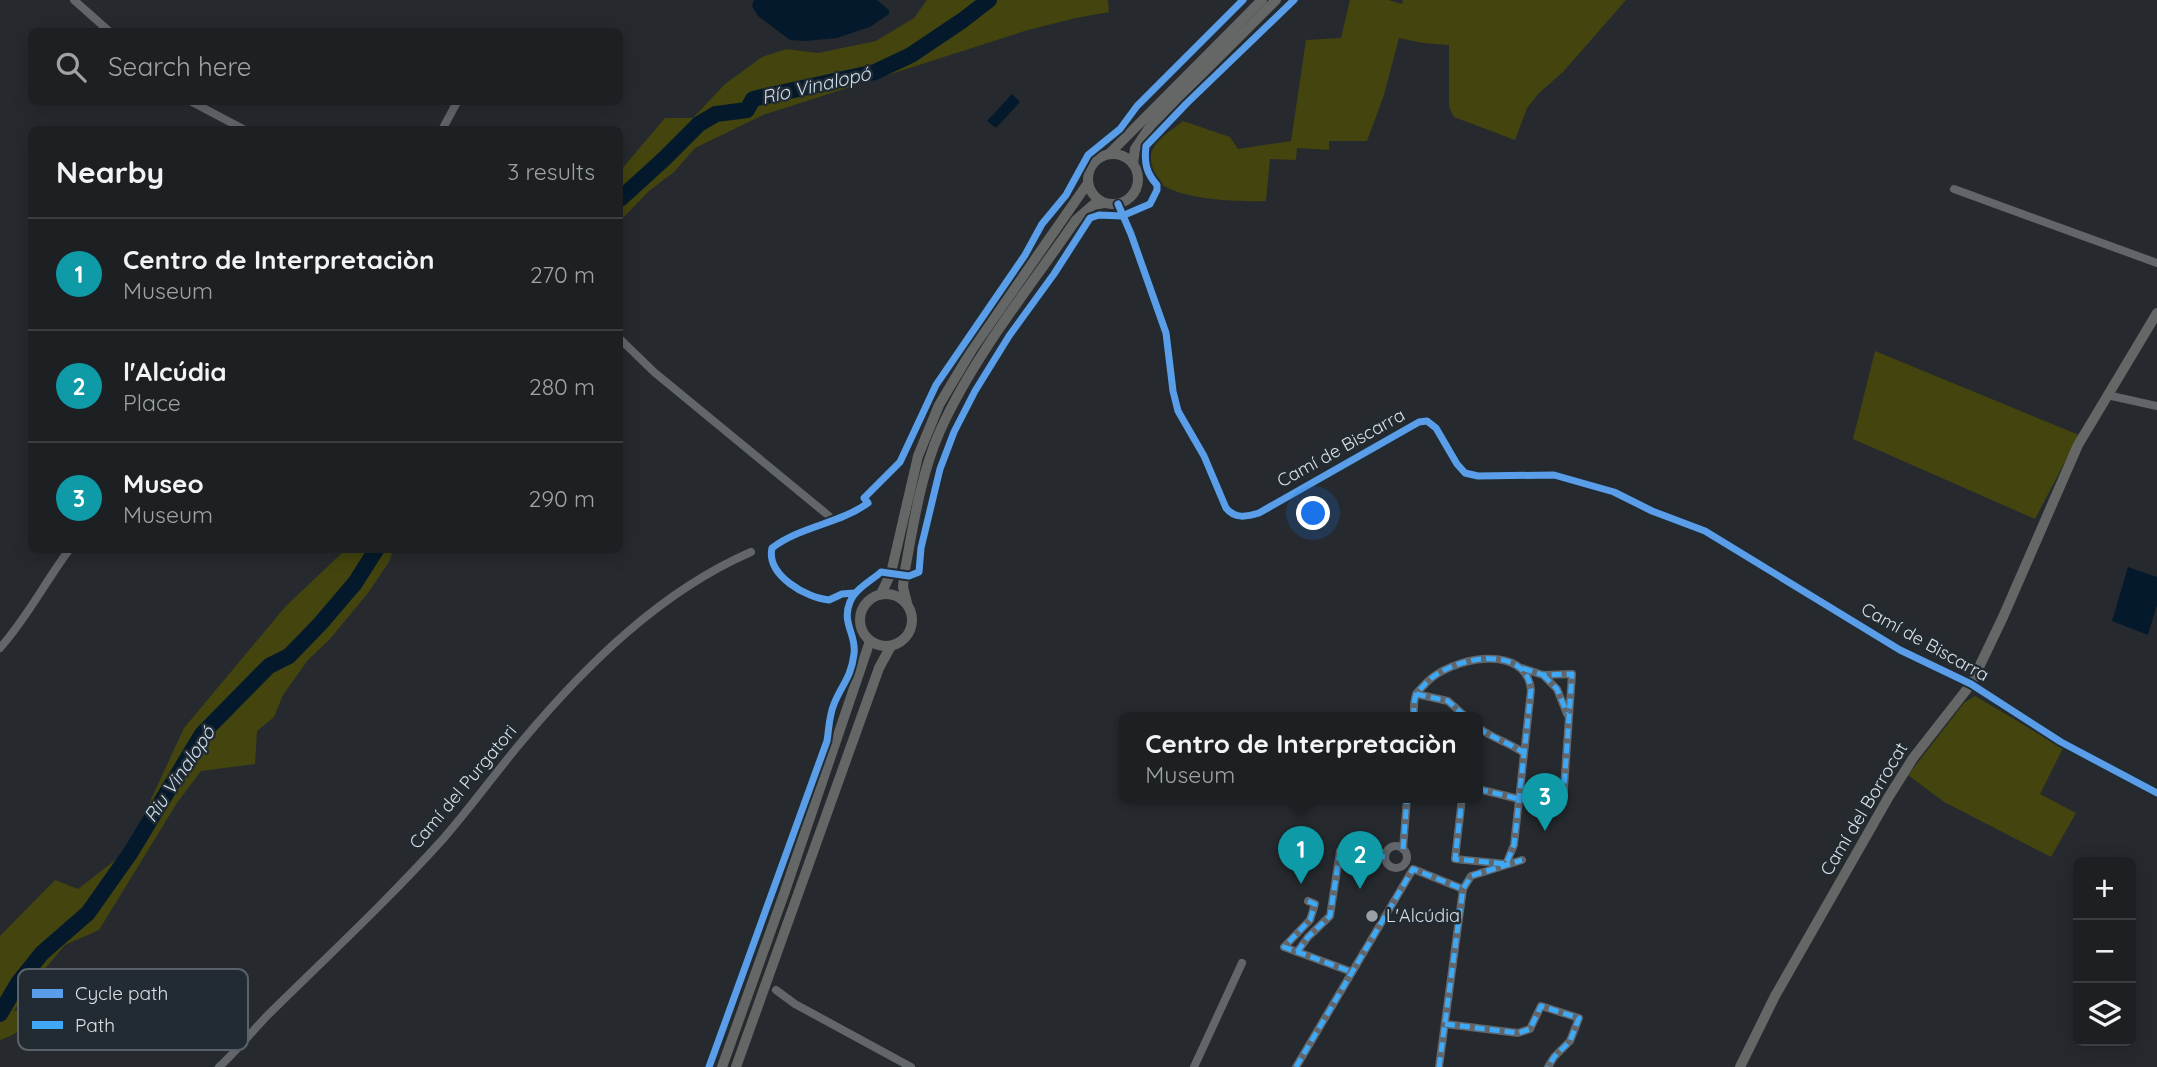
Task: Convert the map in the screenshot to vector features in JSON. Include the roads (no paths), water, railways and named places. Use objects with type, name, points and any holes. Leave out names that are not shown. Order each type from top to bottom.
[{"type":"main road","points":[[881,594],[891,573],[920,449],[939,405],[969,354],[1088,183],[1090,168],[1109,154],[1262,0]]},
{"type":"main road","points":[[1133,164],[1135,149],[1152,125],[1276,0]]},
{"type":"main road","points":[[907,603],[893,594],[881,594],[867,601],[860,614],[862,630],[870,641],[880,646],[891,646],[904,640],[912,627],[912,614],[903,587],[904,575],[928,465],[944,422],[974,368],[1076,220],[1093,205],[1118,204],[1130,198],[1138,186],[1137,172],[1133,164],[1120,155],[1109,154]]},
{"type":"main road","points":[[1088,183],[1093,195],[1104,203]]},
{"type":"main road","name":"Camí del Borrocat","points":[[1740,1067],[1775,996],[1888,798],[1913,758],[1971,684],[2078,445],[2157,313]]},
{"type":"main road","points":[[722,1067],[794,867],[870,641]]},
{"type":"main road","points":[[736,1067],[879,667],[891,646]]},
{"type":"street","points":[[74,0],[106,28]]},
{"type":"street","points":[[198,105],[237,126]]},
{"type":"street","points":[[444,126],[455,105]]},
{"type":"street","points":[[1954,189],[2157,262]]},
{"type":"street","name":"Camí de Biscarra","points":[[1118,204],[1166,333],[1178,411],[1204,456],[1226,508],[1232,514],[1244,517],[1259,513],[1419,422],[1427,421],[1436,428],[1465,473],[1478,476],[1554,475],[1614,492],[1652,511],[1705,531],[1900,650],[1971,684],[2061,742],[2157,793]]},
{"type":"street","points":[[623,342],[654,372],[830,516]]},
{"type":"street","points":[[2107,395],[2157,406]]},
{"type":"street","name":"Camí del Purgatori","points":[[248,1036],[355,932],[430,853],[523,740],[581,677],[679,591],[751,552]]},
{"type":"street","points":[[0,648],[16,631],[43,585],[67,553]]},
{"type":"street","points":[[1414,712],[1416,694],[1432,677],[1454,664],[1478,658],[1500,661],[1543,675],[1572,674],[1563,802],[1519,799],[1483,790]]},
{"type":"street","points":[[1506,864],[1514,845],[1531,690],[1530,678],[1522,668]]},
{"type":"street","points":[[1543,675],[1557,689],[1568,719]]},
{"type":"street","points":[[1416,694],[1448,701],[1460,712]]},
{"type":"street","points":[[1483,731],[1510,743],[1524,753]]},
{"type":"street","points":[[1404,865],[1407,855],[1403,849],[1407,803]]},
{"type":"street","points":[[1461,803],[1455,859],[1506,864]]},
{"type":"street","points":[[1403,849],[1393,846],[1387,850],[1387,864],[1393,868],[1404,865],[1464,889]]},
{"type":"street","points":[[1297,952],[1330,916],[1340,851],[1385,856]]},
{"type":"street","points":[[1439,1067],[1464,889],[1471,876],[1522,860]]},
{"type":"street","points":[[1296,1067],[1413,869]]},
{"type":"street","points":[[1308,901],[1315,904],[1310,920],[1284,947],[1352,972]]},
{"type":"street","points":[[1194,1067],[1242,963]]},
{"type":"street","points":[[776,990],[795,1004],[911,1067]]},
{"type":"street","points":[[1445,1024],[1518,1033],[1530,1029],[1541,1006],[1578,1018],[1570,1041],[1548,1067]]},
{"type":"street","name":"Camí del Purgatori","points":[[219,1067],[235,1050]]},
{"type":"water","points":[[754,0],[877,0],[889,10],[889,14],[870,27],[837,38],[790,40],[758,16],[752,6]]},
{"type":"water","points":[[1012,94],[1020,102],[996,128],[987,121]]},
{"type":"water","points":[[2128,567],[2157,577],[2157,605],[2148,635],[2112,621]]},
{"type":"waterway","name":"Río Vinalopó","points":[[623,196],[699,124],[716,114],[747,110],[753,99],[875,72],[911,55],[989,0]]},
{"type":"waterway","name":"Riu Vinalopó","points":[[29,969],[42,953],[88,913],[131,852],[202,734],[269,666],[289,656],[320,624],[355,583],[374,553]]},
{"type":"waterway","name":"Riu Vinalopó","points":[[0,1014],[18,983]]},
{"type":"place","name":"Museo","points":[[1545,831]]},
{"type":"place","name":"Centro de Interpretaciòn","points":[[1301,884]]},
{"type":"place","name":"l'Alcúdia","points":[[1360,889]]},
{"type":"place","name":"L'Alcúdia","points":[[1372,916]]}]
